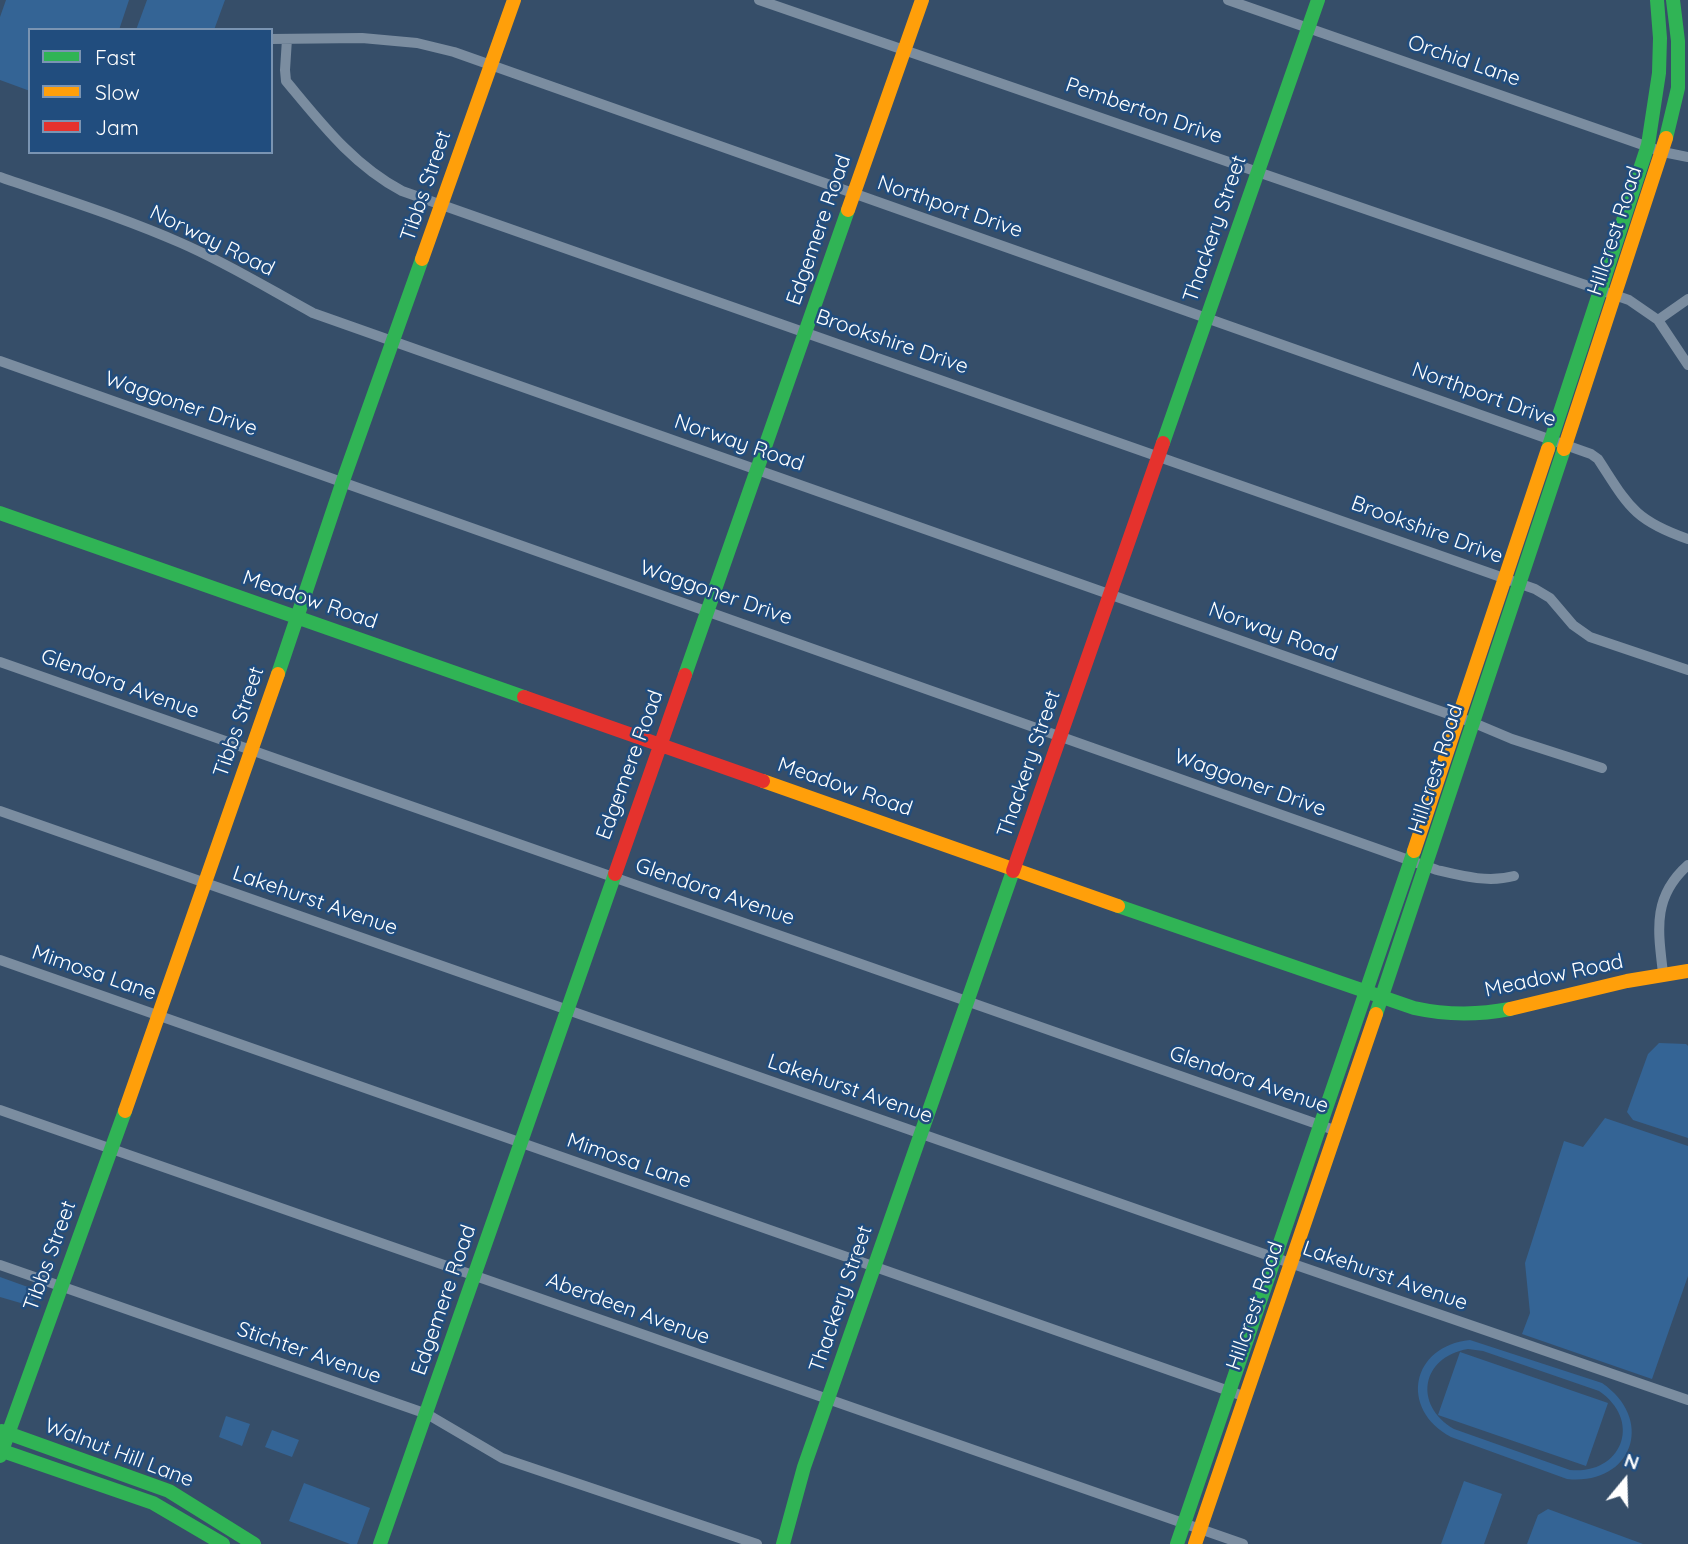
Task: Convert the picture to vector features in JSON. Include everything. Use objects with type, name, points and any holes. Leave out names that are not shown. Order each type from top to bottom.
[{"type":"street","name":"Tibbs Street","points":[[1,1452],[5,1432],[112,1149],[514,0]]},
{"type":"street","name":"Pemberton Drive","points":[[760,0],[1616,295],[1641,307],[1658,320],[1688,365]]},
{"type":"street","name":"Edgemere Road","points":[[380,1544],[922,0]]},
{"type":"street","name":"Orchid Lane","points":[[1228,0],[1663,152],[1688,157]]},
{"type":"street","name":"Thackery Street","points":[[783,1544],[797,1490],[874,1267],[1318,0]]},
{"type":"street","name":"Hillcrest Road","points":[[1195,1544],[1382,998],[1458,718],[1647,145],[1660,86],[1661,43],[1657,0]]},
{"type":"street","name":"Hillcrest Road","points":[[1177,1544],[1366,993],[1474,723],[1663,152],[1678,88],[1678,41],[1673,0]]},
{"type":"street","name":"Northport Drive","points":[[273,39],[362,38],[417,43],[454,52],[1566,445]]},
{"type":"street","name":"Brookshire Drive","points":[[287,39],[286,81],[338,143],[381,180],[418,198],[1521,584],[1550,598],[1573,625],[1590,637],[1688,670]]},
{"type":"street","name":"Norway Road","points":[[0,177],[180,243],[313,313],[1474,723],[1512,739],[1602,768]]},
{"type":"street","points":[[1658,320],[1688,299]]},
{"type":"street","name":"Waggoner Drive","points":[[0,361],[1418,863],[1468,878],[1514,876]]},
{"type":"street","points":[[1566,445],[1598,459],[1636,513],[1653,526],[1688,539]]},
{"type":"street","name":"Meadow Road","points":[[0,513],[1366,993],[1431,1012],[1499,1012],[1663,973],[1688,971]]},
{"type":"street","name":"Glendora Avenue","points":[[0,662],[1337,1131]]},
{"type":"street","name":"Lakehurst Avenue","points":[[0,811],[1291,1264],[1688,1400]]},
{"type":"street","points":[[1663,973],[1658,925],[1660,913],[1669,888],[1676,876],[1688,865]]},
{"type":"street","name":"Mimosa Lane","points":[[0,960],[1246,1397]]},
{"type":"street","name":"Aberdeen Avenue","points":[[0,1110],[1243,1544]]},
{"type":"street","name":"Stichter Avenue","points":[[0,1265],[427,1414],[502,1458],[757,1544]]},
{"type":"street","name":"Walnut Hill Lane","points":[[5,1432],[169,1491],[254,1544]]},
{"type":"street","name":"Walnut Hill Lane","points":[[1,1452],[153,1503],[222,1544]]},
{"type":"shaded area","points":[[6,0],[129,0],[120,28],[28,28],[28,90],[0,80],[0,17]]},
{"type":"shaded area","points":[[147,0],[225,0],[215,28],[137,28]]},
{"type":"shaded area","points":[[1659,1043],[1688,1046],[1688,1138],[1633,1120],[1627,1112],[1648,1054]]},
{"type":"shaded area","points":[[1605,1118],[1688,1146],[1688,1276],[1652,1379],[1522,1334],[1530,1313],[1525,1263],[1564,1141],[1583,1147]]},
{"type":"shaded area","points":[[0,1277],[39,1291],[36,1299],[24,1304],[0,1297]]},
{"type":"shaded area","points":[[1470,1340],[1602,1383],[1619,1398],[1628,1415],[1632,1431],[1629,1448],[1621,1461],[1607,1472],[1589,1478],[1567,1479],[1451,1437],[1434,1425],[1424,1411],[1419,1396],[1419,1380],[1424,1366],[1435,1354],[1450,1345]],"holes":[[[1468,1349],[1483,1351],[1599,1391],[1613,1403],[1620,1417],[1623,1430],[1614,1455],[1603,1464],[1588,1469],[1570,1470],[1454,1429],[1441,1419],[1432,1408],[1428,1395],[1432,1372],[1452,1354]]]},
{"type":"shaded area","points":[[1460,1352],[1608,1403],[1586,1466],[1438,1415]]},
{"type":"shaded area","points":[[226,1416],[250,1424],[242,1446],[219,1437]]},
{"type":"shaded area","points":[[272,1430],[299,1440],[292,1457],[265,1447]]},
{"type":"shaded area","points":[[1464,1481],[1502,1494],[1484,1544],[1441,1544]]},
{"type":"shaded area","points":[[304,1483],[370,1508],[357,1544],[350,1544],[289,1521]]},
{"type":"shaded area","points":[[1548,1509],[1643,1544],[1527,1544],[1538,1515]]},
{"type":"traffic: fast","points":[[1163,443],[1318,0]]},
{"type":"traffic: fast","points":[[1548,449],[1648,145],[1659,73],[1657,0]]},
{"type":"traffic: fast","points":[[1666,138],[1678,88],[1678,41],[1673,0]]},
{"type":"traffic: fast","points":[[685,675],[848,210]]},
{"type":"traffic: fast","points":[[278,674],[422,259]]},
{"type":"traffic: fast","points":[[1376,1014],[1564,449]]},
{"type":"traffic: fast","points":[[0,513],[524,697]]},
{"type":"traffic: fast","points":[[1177,1544],[1414,851]]},
{"type":"traffic: fast","points":[[783,1544],[804,1467],[1013,871]]},
{"type":"traffic: fast","points":[[380,1544],[615,874]]},
{"type":"traffic: fast","points":[[1118,906],[1414,1008],[1462,1013],[1510,1009]]},
{"type":"traffic: fast","points":[[0,1456],[125,1111]]},
{"type":"traffic: fast","points":[[2,1431],[169,1491],[254,1544]]},
{"type":"traffic: fast","points":[[0,1450],[153,1503],[223,1544]]},
{"type":"traffic: slow","points":[[422,259],[514,0]]},
{"type":"traffic: slow","points":[[848,210],[922,0]]},
{"type":"traffic: slow","points":[[1564,449],[1666,138]]},
{"type":"traffic: slow","points":[[1414,851],[1548,449]]},
{"type":"traffic: slow","points":[[125,1111],[278,674]]},
{"type":"traffic: slow","points":[[763,781],[1118,906]]},
{"type":"traffic: slow","points":[[1510,1009],[1627,981],[1688,971]]},
{"type":"traffic: slow","points":[[1195,1544],[1376,1014]]},
{"type":"traffic: jam","points":[[1013,871],[1163,443]]},
{"type":"traffic: jam","points":[[615,874],[685,675]]},
{"type":"traffic: jam","points":[[524,697],[763,781]]}]
